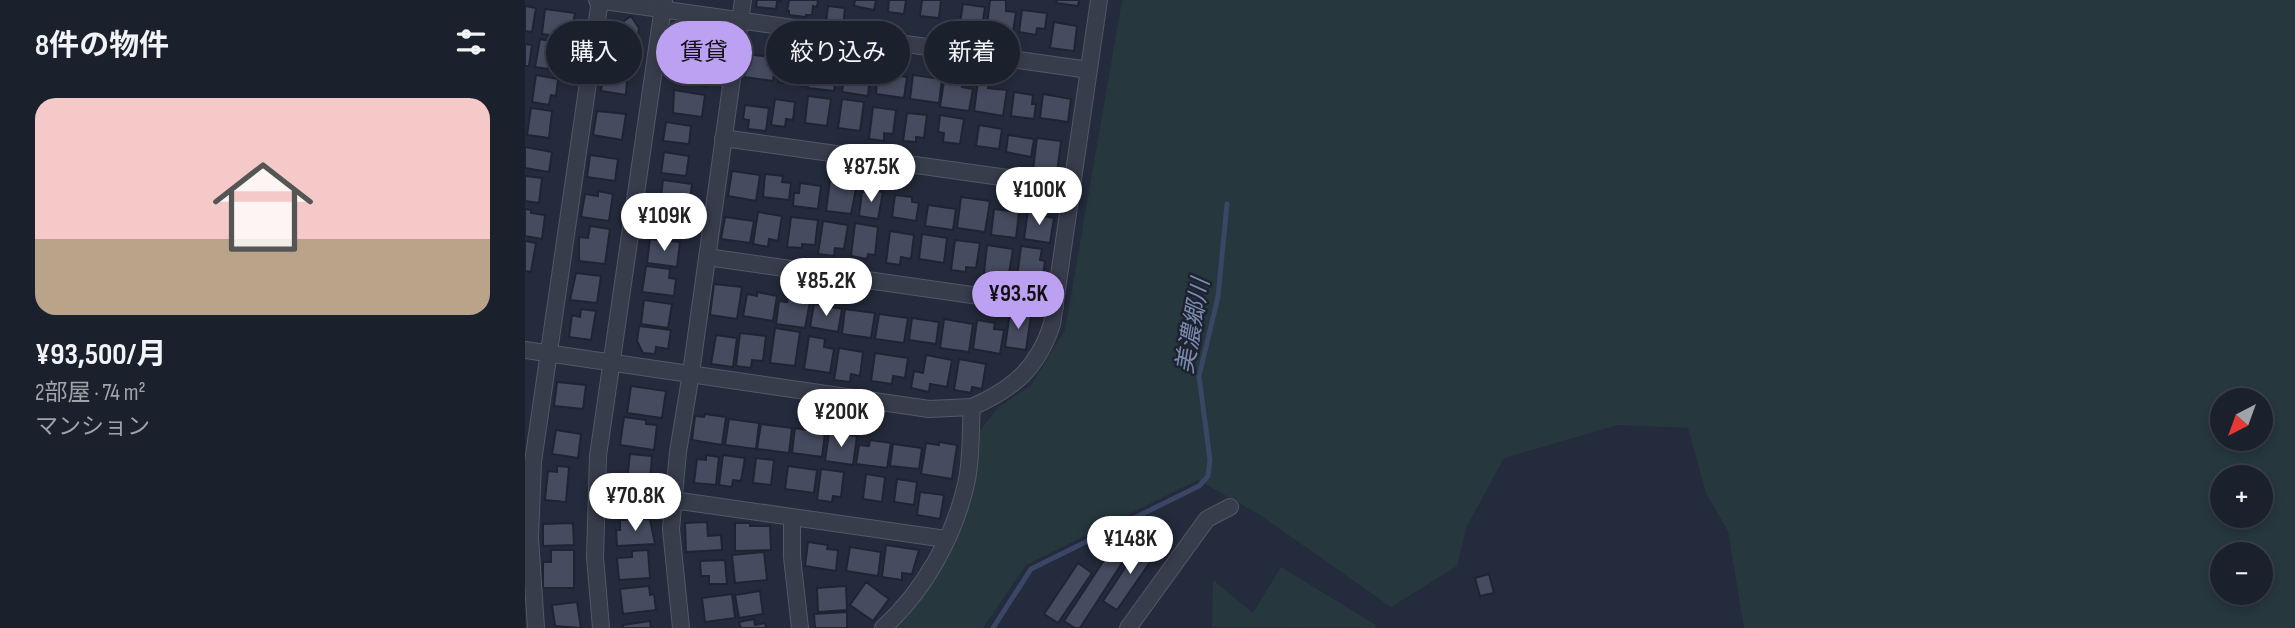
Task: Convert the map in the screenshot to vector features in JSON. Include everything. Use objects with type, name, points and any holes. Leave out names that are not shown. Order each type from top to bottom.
[{"type":"street","points":[[532,618],[529,462],[548,353],[599,0],[663,5],[740,20],[1089,69]]},
{"type":"street","points":[[681,628],[671,529],[673,500],[743,0]]},
{"type":"street","points":[[525,350],[929,409],[972,407],[995,397],[1019,380],[1045,347],[1052,324],[1099,0]]},
{"type":"street","points":[[601,628],[595,558],[598,456],[663,5]]},
{"type":"street","points":[[723,138],[1072,187]]},
{"type":"street","points":[[707,257],[1055,307]]},
{"type":"street","points":[[883,628],[919,587],[955,521],[967,481],[972,407]]},
{"type":"street","points":[[673,500],[946,539]]},
{"type":"street","points":[[1128,628],[1207,519],[1230,507]]},
{"type":"street","points":[[792,518],[792,557],[800,628]]},
{"type":"shaded area","points":[[1122,0],[2295,0],[2295,628],[1744,628],[1728,531],[1706,493],[1688,428],[1618,425],[1504,458],[1467,526],[1457,566],[1391,607],[1260,515],[1198,480],[1026,565],[983,628],[895,628],[917,603],[945,562],[959,530],[978,433],[998,408],[1031,385],[1065,330]]},
{"type":"shaded area","points":[[1281,567],[1376,625],[1375,628],[1212,627],[1213,580],[1253,613]]},
{"type":"building","points":[[757,0],[781,2],[777,2],[776,9],[756,7]]},
{"type":"building","points":[[789,0],[818,0],[817,7],[813,6],[812,15],[806,17],[789,15]]},
{"type":"building","points":[[855,0],[876,0],[874,10],[854,6]]},
{"type":"building","points":[[889,0],[906,0],[904,14],[888,12]]},
{"type":"building","points":[[922,0],[941,0],[939,18],[920,16]]},
{"type":"building","points":[[990,0],[1006,0],[1006,11],[1016,12],[1015,21],[987,21]]},
{"type":"building","points":[[1057,0],[1079,0],[1078,6],[1056,3]]},
{"type":"building","points":[[963,4],[985,7],[983,21],[960,21]]},
{"type":"building","points":[[525,6],[536,8],[532,32],[525,31]]},
{"type":"building","points":[[828,6],[845,8],[843,21],[826,21]]},
{"type":"building","points":[[545,9],[575,13],[574,21],[546,21],[546,35],[542,34]]},
{"type":"building","points":[[1022,10],[1047,13],[1045,29],[1037,28],[1036,35],[1020,32]]},
{"type":"building","points":[[1054,22],[1077,26],[1074,51],[1050,48]]},
{"type":"building","points":[[540,39],[546,40],[546,69],[535,67]]},
{"type":"building","points":[[525,44],[532,45],[529,66],[525,66]]},
{"type":"building","points":[[752,55],[766,57],[766,80],[752,78]]},
{"type":"building","points":[[536,75],[546,77],[546,84],[557,84],[556,96],[551,95],[549,105],[532,102]]},
{"type":"building","points":[[913,75],[924,77],[924,84],[941,84],[939,103],[910,99]]},
{"type":"building","points":[[602,84],[627,84],[626,95],[601,91]]},
{"type":"building","points":[[687,84],[707,84],[707,87]]},
{"type":"building","points":[[808,84],[835,84],[834,91],[808,88]]},
{"type":"building","points":[[843,84],[869,84],[868,96],[842,92]]},
{"type":"building","points":[[877,84],[906,84],[904,98],[876,94]]},
{"type":"building","points":[[944,84],[963,84],[962,87],[973,89],[969,111],[940,107]]},
{"type":"building","points":[[978,84],[989,84],[988,88],[1007,90],[1003,116],[974,111]]},
{"type":"building","points":[[674,90],[705,95],[702,117],[673,113]]},
{"type":"building","points":[[1014,92],[1033,95],[1032,104],[1036,104],[1034,119],[1011,116]]},
{"type":"building","points":[[1043,94],[1071,99],[1068,122],[1040,118]]},
{"type":"building","points":[[808,96],[831,99],[827,126],[805,123]]},
{"type":"building","points":[[775,99],[795,102],[793,120],[786,119],[785,127],[771,125]]},
{"type":"building","points":[[842,99],[864,102],[860,131],[838,128]]},
{"type":"building","points":[[745,105],[769,108],[766,131],[748,129],[749,120],[743,119]]},
{"type":"building","points":[[873,107],[896,110],[893,134],[884,133],[884,141],[869,139]]},
{"type":"building","points":[[531,108],[552,111],[549,138],[527,135]]},
{"type":"building","points":[[597,111],[626,114],[622,140],[593,135]]},
{"type":"building","points":[[907,113],[927,115],[924,138],[916,137],[916,142],[903,141]]},
{"type":"building","points":[[940,115],[964,119],[960,144],[943,142],[944,133],[938,132]]},
{"type":"building","points":[[666,122],[691,126],[689,144],[663,141]]},
{"type":"building","points":[[979,125],[1002,129],[999,149],[976,146]]},
{"type":"building","points":[[1008,135],[1034,139],[1031,157],[1006,152]]},
{"type":"building","points":[[1037,138],[1061,141],[1057,173],[1033,170]]},
{"type":"building","points":[[525,147],[552,152],[549,172],[525,168]]},
{"type":"building","points":[[664,152],[689,156],[686,176],[661,173]]},
{"type":"building","points":[[590,155],[618,159],[615,181],[587,177]]},
{"type":"building","points":[[732,171],[760,175],[756,201],[728,196]]},
{"type":"building","points":[[765,174],[783,176],[782,182],[791,183],[789,200],[763,197]]},
{"type":"building","points":[[525,176],[542,178],[539,203],[525,201]]},
{"type":"building","points":[[663,180],[692,184],[689,208],[660,204]]},
{"type":"building","points":[[830,180],[857,184],[851,214],[826,211]]},
{"type":"building","points":[[800,183],[821,186],[818,209],[793,206],[794,193],[799,193]]},
{"type":"building","points":[[867,189],[883,192],[878,219],[859,216],[862,192]]},
{"type":"building","points":[[598,191],[613,194],[609,221],[581,217],[585,194],[598,196]]},
{"type":"building","points":[[895,195],[912,197],[912,202],[919,203],[916,221],[892,217]]},
{"type":"building","points":[[961,197],[990,201],[985,232],[957,228]]},
{"type":"building","points":[[928,205],[956,209],[953,230],[925,226]]},
{"type":"building","points":[[525,209],[531,210],[531,213],[545,215],[542,239],[525,236]]},
{"type":"building","points":[[994,209],[1019,212],[1016,238],[991,235]]},
{"type":"building","points":[[1028,210],[1043,212],[1042,216],[1054,218],[1050,243],[1024,239]]},
{"type":"building","points":[[758,212],[782,216],[778,241],[769,239],[768,247],[753,244]]},
{"type":"building","points":[[655,213],[678,217],[674,238],[652,235]]},
{"type":"building","points":[[725,217],[754,221],[750,243],[721,239]]},
{"type":"building","points":[[791,217],[818,220],[815,245],[787,247]]},
{"type":"building","points":[[823,221],[848,225],[844,249],[835,248],[834,256],[818,254]]},
{"type":"building","points":[[855,223],[878,227],[875,255],[868,254],[867,259],[851,256]]},
{"type":"building","points":[[590,226],[610,229],[605,264],[579,261],[579,237],[588,238]]},
{"type":"building","points":[[890,231],[914,235],[911,259],[901,257],[900,265],[886,263]]},
{"type":"building","points":[[922,234],[947,238],[944,263],[919,259]]},
{"type":"building","points":[[650,239],[680,242],[677,267],[647,263]]},
{"type":"building","points":[[955,240],[980,243],[976,268],[966,267],[966,272],[951,270]]},
{"type":"building","points":[[525,241],[536,243],[531,272],[525,271]]},
{"type":"building","points":[[987,245],[1013,249],[1009,274],[984,273]]},
{"type":"building","points":[[1021,246],[1042,249],[1040,260],[1045,261],[1041,289],[1016,286]]},
{"type":"building","points":[[646,266],[670,269],[669,278],[676,279],[674,296],[642,292]]},
{"type":"building","points":[[576,273],[601,276],[597,303],[570,300]]},
{"type":"building","points":[[714,284],[742,287],[737,319],[710,315]]},
{"type":"building","points":[[757,292],[777,296],[773,321],[743,316],[747,294],[757,296]]},
{"type":"building","points":[[787,299],[810,302],[805,328],[776,324],[779,301],[787,302]]},
{"type":"building","points":[[644,300],[672,304],[668,328],[641,324]]},
{"type":"building","points":[[814,304],[842,309],[838,332],[810,327]]},
{"type":"building","points":[[581,309],[596,311],[591,340],[569,337],[572,315],[580,317]]},
{"type":"building","points":[[845,309],[875,313],[871,338],[842,334]]},
{"type":"building","points":[[1010,312],[1031,316],[1026,350],[1005,347]]},
{"type":"building","points":[[879,314],[908,318],[904,343],[875,339]]},
{"type":"building","points":[[912,318],[939,322],[936,344],[909,340]]},
{"type":"building","points":[[944,319],[973,324],[969,352],[940,348]]},
{"type":"building","points":[[977,320],[995,323],[994,329],[1004,330],[1000,354],[973,349]]},
{"type":"building","points":[[639,326],[671,330],[668,349],[656,347],[655,354],[643,353],[637,341]]},
{"type":"building","points":[[775,328],[800,332],[795,366],[770,363]]},
{"type":"building","points":[[740,333],[766,336],[763,361],[752,360],[751,368],[736,366]]},
{"type":"building","points":[[716,335],[737,338],[733,367],[711,364]]},
{"type":"building","points":[[809,336],[825,339],[824,347],[834,349],[830,373],[804,369]]},
{"type":"building","points":[[839,348],[863,352],[860,376],[851,374],[850,382],[834,380]]},
{"type":"building","points":[[875,353],[908,358],[905,378],[893,376],[892,384],[871,381]]},
{"type":"building","points":[[926,355],[952,360],[947,387],[930,384],[929,392],[911,388],[914,371],[923,373]]},
{"type":"building","points":[[959,359],[986,364],[982,389],[972,387],[971,393],[954,390]]},
{"type":"building","points":[[557,382],[586,385],[583,409],[554,406]]},
{"type":"building","points":[[631,386],[666,391],[662,418],[627,413]]},
{"type":"building","points":[[705,414],[726,417],[722,445],[692,440],[695,416],[704,417]]},
{"type":"building","points":[[624,417],[646,420],[646,424],[657,425],[654,450],[620,445]]},
{"type":"building","points":[[729,419],[759,423],[756,449],[725,445]]},
{"type":"building","points":[[761,424],[792,428],[789,453],[757,449]]},
{"type":"building","points":[[795,428],[825,433],[822,457],[792,453]]},
{"type":"building","points":[[556,430],[581,434],[578,458],[552,454]]},
{"type":"building","points":[[829,432],[857,436],[853,465],[825,461]]},
{"type":"building","points":[[870,440],[891,443],[887,468],[856,464],[859,445],[869,446]]},
{"type":"building","points":[[939,442],[957,445],[952,479],[921,474],[926,443],[939,445]]},
{"type":"building","points":[[893,444],[922,448],[919,469],[890,466]]},
{"type":"building","points":[[630,454],[652,456],[650,482],[627,480]]},
{"type":"building","points":[[706,455],[719,457],[716,485],[694,483],[697,459],[706,460]]},
{"type":"building","points":[[723,455],[745,458],[741,481],[733,480],[732,487],[719,485]]},
{"type":"building","points":[[756,458],[774,460],[771,485],[753,483]]},
{"type":"building","points":[[557,466],[569,467],[566,502],[545,500],[548,471],[557,472]]},
{"type":"building","points":[[788,466],[817,470],[814,493],[785,489]]},
{"type":"building","points":[[821,469],[844,472],[841,497],[833,496],[832,502],[817,500]]},
{"type":"building","points":[[866,474],[885,477],[882,502],[863,499]]},
{"type":"building","points":[[897,479],[917,482],[914,505],[894,502]]},
{"type":"building","points":[[622,487],[648,489],[647,514],[616,512],[617,497],[622,498]]},
{"type":"building","points":[[920,492],[944,495],[940,519],[917,515]]},
{"type":"building","points":[[650,519],[655,544],[617,546],[616,530],[620,530],[620,520]]},
{"type":"building","points":[[707,522],[708,536],[721,535],[722,550],[686,552],[685,523]]},
{"type":"building","points":[[573,523],[574,545],[543,546],[543,524]]},
{"type":"building","points":[[735,523],[770,526],[771,550],[735,551]]},
{"type":"building","points":[[808,542],[828,545],[827,549],[838,550],[836,571],[805,566]]},
{"type":"building","points":[[1142,542],[1157,552],[1117,610],[1103,601]]},
{"type":"building","points":[[886,545],[919,550],[912,574],[902,573],[902,580],[882,577]]},
{"type":"building","points":[[850,547],[881,552],[878,576],[846,571]]},
{"type":"building","points":[[551,550],[574,550],[574,588],[543,588],[543,562],[551,562]]},
{"type":"building","points":[[648,550],[650,578],[619,580],[617,558],[632,557],[632,551]]},
{"type":"building","points":[[1110,551],[1124,560],[1080,628],[1075,628],[1064,621]]},
{"type":"building","points":[[764,552],[767,580],[735,583],[732,555]]},
{"type":"building","points":[[725,560],[727,584],[709,584],[709,576],[701,576],[700,561]]},
{"type":"building","points":[[1078,563],[1092,573],[1058,623],[1044,614]]},
{"type":"building","points":[[1489,574],[1494,593],[1480,596],[1475,578]]},
{"type":"building","points":[[866,582],[889,599],[873,621],[850,605]]},
{"type":"building","points":[[649,586],[650,595],[654,594],[656,610],[623,614],[620,589]]},
{"type":"building","points":[[846,586],[847,610],[818,612],[817,588]]},
{"type":"building","points":[[760,591],[763,614],[739,618],[735,595]]},
{"type":"building","points":[[732,594],[735,618],[705,622],[702,598]]},
{"type":"building","points":[[577,602],[581,628],[555,626],[552,605]]},
{"type":"building","points":[[847,612],[847,628],[815,628],[814,614]]},
{"type":"building","points":[[754,619],[755,625],[765,623],[766,628],[741,628],[739,622]]},
{"type":"building","points":[[650,621],[651,628],[623,628],[623,625]]},
{"type":"waterway","name":"美濃郷川","points":[[993,628],[1031,569],[1199,486],[1208,476],[1210,460],[1199,376],[1218,297],[1227,204]]}]
